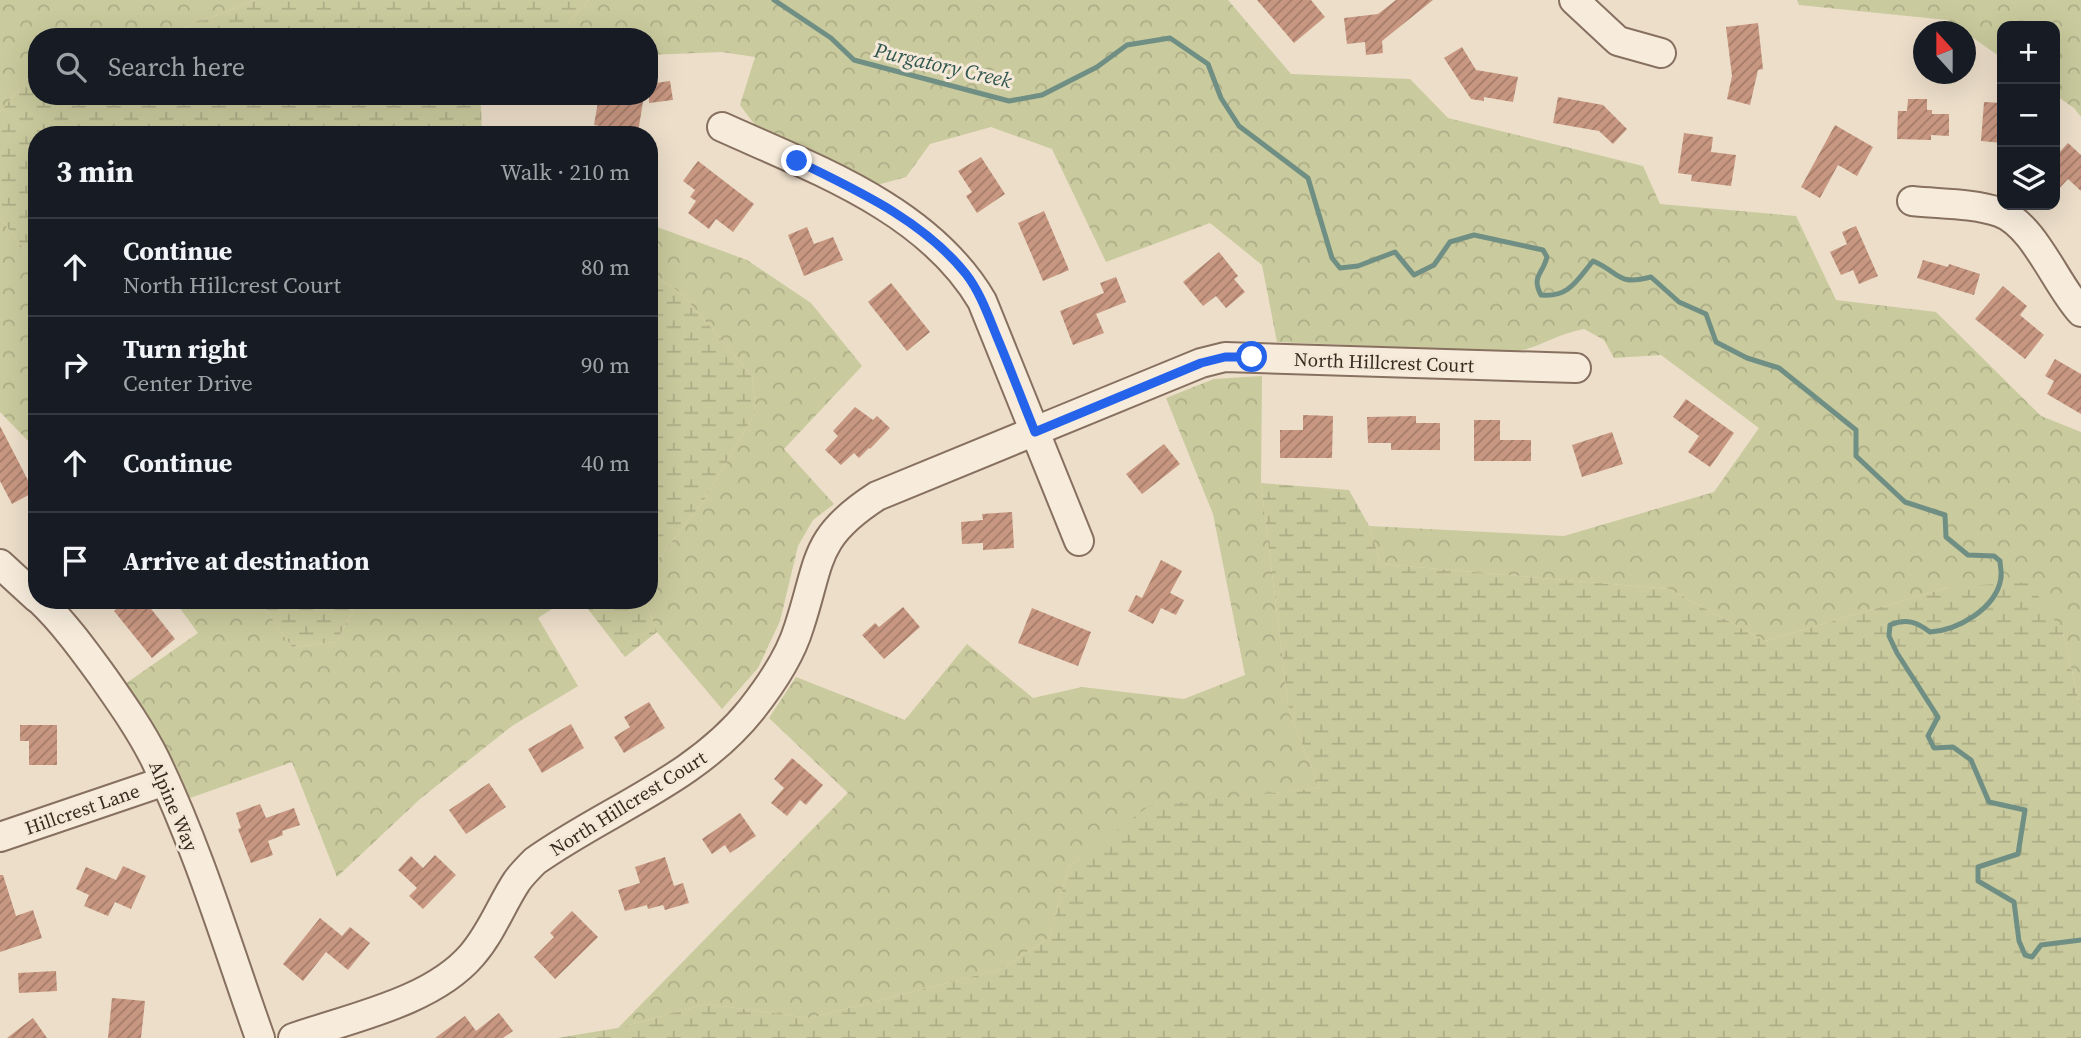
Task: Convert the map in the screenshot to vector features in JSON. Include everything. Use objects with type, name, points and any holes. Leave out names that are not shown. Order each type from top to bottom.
[{"type":"street","points":[[1574,0],[1618,41],[1661,53]]},
{"type":"street","points":[[722,127],[865,195],[902,219],[949,256],[967,275],[982,300],[1079,541]]},
{"type":"street","points":[[1912,201],[2002,213],[2019,225],[2071,302],[2081,312]]},
{"type":"street","name":"North Hillcrest Court","points":[[293,1038],[417,996],[446,978],[478,948],[518,880],[535,861],[681,774],[721,744],[768,688],[799,629],[822,548],[837,527],[877,496],[1201,363],[1225,357],[1576,368]]},
{"type":"street","name":"Alpine Way","points":[[0,564],[28,590]]},
{"type":"street","name":"Alpine Way","points":[[49,609],[89,657],[124,706],[154,757],[188,836],[260,1038]]},
{"type":"street","name":"Hillcrest Lane","points":[[0,837],[165,781]]},
{"type":"green space","points":[[0,0],[255,0],[184,28],[28,28],[28,78],[0,112]]},
{"type":"green space","points":[[255,0],[589,0],[563,28],[184,28]]},
{"type":"green space","points":[[589,0],[1228,0],[1291,74],[1410,79],[1448,118],[1643,166],[1660,204],[1796,216],[1836,300],[1936,312],[2041,416],[2081,432],[2081,710],[2063,633],[1949,587],[1765,641],[1669,589],[1381,564],[1369,526],[1564,536],[1714,492],[1759,428],[1661,355],[1614,358],[1604,340],[1584,329],[1514,352],[1277,342],[1262,265],[1210,223],[1106,262],[1052,149],[991,127],[930,144],[906,177],[877,185],[809,148],[755,125],[740,105],[755,57],[722,52],[658,55],[658,28],[563,28]]},
{"type":"green space","points":[[1797,0],[2081,0],[2081,117],[2074,108],[2060,98],[2060,21],[1997,21],[1997,55],[1976,40],[1976,21],[1948,21],[1799,5]]},
{"type":"green space","points":[[28,78],[28,105],[480,105],[482,126],[28,126],[28,254],[0,218],[0,112]]},
{"type":"green space","points":[[0,218],[28,254],[28,441],[0,412]]},
{"type":"green space","points":[[658,227],[747,260],[811,303],[862,366],[784,449],[834,504],[813,520],[798,546],[780,621],[758,668],[722,709],[657,632],[648,609],[658,609],[658,559],[703,502],[756,411],[752,376],[682,294],[658,278]]},
{"type":"green space","points":[[658,278],[682,294],[752,376],[756,411],[703,502],[658,559]]},
{"type":"green space","points":[[1262,376],[1261,483],[1289,712],[1320,788],[1149,807],[1069,866],[1049,938],[998,970],[810,1018],[706,1004],[618,1028],[848,793],[769,718],[796,677],[905,720],[967,644],[1033,698],[1082,687],[1184,699],[1245,675],[1213,514],[1166,398],[1214,379]]},
{"type":"green space","points":[[1261,483],[1349,490],[1369,526],[1381,564],[1669,589],[1765,641],[1949,587],[2029,582],[2063,633],[2081,710],[2081,1038],[557,1038],[618,1028],[706,1004],[810,1018],[998,970],[1049,938],[1069,866],[1149,806],[1320,788],[1289,712]]},
{"type":"green space","points":[[181,609],[265,609],[292,647],[336,642],[354,609],[552,609],[538,618],[578,686],[512,726],[420,799],[337,877],[292,762],[190,798],[162,738],[125,684],[198,633]]},
{"type":"green space","points":[[265,609],[354,609],[336,642],[292,647]]},
{"type":"green space","points":[[588,609],[648,609],[657,632],[625,657]]},
{"type":"building","points":[[1257,0],[1311,0],[1325,17],[1294,43]]},
{"type":"building","points":[[1396,0],[1433,0],[1382,41],[1383,53],[1366,55],[1365,42],[1347,44],[1344,18],[1378,14]]},
{"type":"building","points":[[1758,23],[1763,69],[1758,70],[1750,105],[1727,99],[1732,76],[1726,27]]},
{"type":"building","points":[[1462,47],[1476,70],[1518,77],[1513,102],[1484,97],[1484,101],[1471,99],[1444,58]]},
{"type":"building","points":[[670,81],[673,100],[658,102],[658,83]]},
{"type":"building","points":[[1558,97],[1603,105],[1627,129],[1613,144],[1599,131],[1553,123]]},
{"type":"building","points":[[1908,99],[1927,99],[1927,110],[1932,110],[1932,114],[1949,114],[1949,136],[1931,135],[1931,140],[1897,139],[1898,111],[1907,111]]},
{"type":"building","points":[[1984,102],[1997,103],[1997,143],[1981,141]]},
{"type":"building","points":[[597,105],[642,105],[639,126],[594,125]]},
{"type":"building","points":[[1835,125],[1873,147],[1857,176],[1838,165],[1820,198],[1801,187]]},
{"type":"building","points":[[1684,133],[1713,137],[1711,152],[1736,155],[1731,186],[1691,181],[1692,175],[1678,173]]},
{"type":"building","points":[[2068,143],[2081,155],[2081,191],[2068,179],[2060,188],[2060,152]]},
{"type":"building","points":[[981,157],[1005,194],[977,213],[966,196],[972,192],[958,171]]},
{"type":"building","points":[[698,161],[754,204],[733,232],[716,219],[709,229],[688,213],[696,201],[690,197],[695,190],[683,181]]},
{"type":"building","points":[[1044,211],[1069,270],[1043,281],[1018,223]]},
{"type":"building","points":[[1856,226],[1878,276],[1859,284],[1853,270],[1841,275],[1830,252],[1847,244],[1842,232]]},
{"type":"building","points":[[807,227],[814,244],[833,237],[843,260],[804,276],[788,235]]},
{"type":"building","points":[[1219,252],[1238,276],[1234,279],[1245,292],[1226,308],[1216,296],[1203,306],[1183,282]]},
{"type":"building","points":[[1923,260],[1948,267],[1949,264],[1980,274],[1974,295],[1917,278]]},
{"type":"building","points":[[1116,277],[1126,302],[1096,314],[1104,333],[1073,345],[1060,311],[1104,293],[1100,283]]},
{"type":"building","points":[[891,283],[930,332],[907,351],[868,302]]},
{"type":"building","points":[[2003,286],[2027,306],[2020,315],[2044,335],[2025,359],[1975,319]]},
{"type":"building","points":[[2055,359],[2081,374],[2081,414],[2047,394],[2054,381],[2045,376]]},
{"type":"building","points":[[1686,399],[1734,433],[1710,467],[1688,452],[1699,436],[1673,417]]},
{"type":"building","points":[[855,407],[873,420],[877,416],[890,428],[859,458],[854,453],[841,465],[825,450],[838,436],[833,431]]},
{"type":"building","points":[[1303,415],[1333,416],[1332,458],[1280,458],[1280,430],[1303,430]]},
{"type":"building","points":[[1416,416],[1416,423],[1440,423],[1440,450],[1391,450],[1391,443],[1368,443],[1367,417]]},
{"type":"building","points":[[1474,420],[1500,420],[1500,440],[1531,440],[1531,461],[1474,461]]},
{"type":"building","points":[[0,426],[28,480],[28,495],[12,504],[0,481]]},
{"type":"building","points":[[1612,432],[1623,464],[1582,477],[1572,445]]},
{"type":"building","points":[[1164,444],[1180,464],[1142,494],[1126,474]]},
{"type":"building","points":[[1012,512],[1014,548],[983,550],[983,543],[962,544],[961,522],[983,520],[982,514]]},
{"type":"building","points":[[1161,560],[1182,571],[1170,593],[1184,600],[1176,615],[1161,608],[1153,624],[1128,611],[1136,595],[1142,598]]},
{"type":"building","points":[[903,607],[920,627],[884,659],[862,635],[875,623],[879,627]]},
{"type":"building","points":[[1032,608],[1091,632],[1078,666],[1018,643]]},
{"type":"building","points":[[151,609],[175,639],[152,658],[114,611]]},
{"type":"building","points":[[649,702],[665,728],[624,753],[614,737],[630,727],[624,717]]},
{"type":"building","points":[[571,724],[584,748],[542,773],[528,749]]},
{"type":"building","points":[[20,725],[57,725],[57,765],[29,765],[29,741],[20,741]]},
{"type":"building","points":[[792,758],[823,785],[806,805],[800,800],[787,816],[771,803],[784,788],[774,779]]},
{"type":"building","points":[[489,783],[506,807],[466,834],[449,810]]},
{"type":"building","points":[[260,804],[266,818],[294,808],[300,825],[282,831],[283,835],[268,841],[273,855],[251,863],[238,829],[241,828],[236,813]]},
{"type":"building","points":[[740,813],[756,836],[730,853],[725,845],[712,854],[702,839]]},
{"type":"building","points":[[435,855],[456,875],[423,909],[409,896],[417,888],[398,870],[411,856],[423,868]]},
{"type":"building","points":[[665,857],[674,886],[683,883],[689,903],[665,910],[663,905],[648,909],[647,905],[625,911],[618,890],[640,883],[635,867]]},
{"type":"building","points":[[123,866],[146,876],[131,909],[115,902],[108,916],[84,906],[89,895],[76,889],[86,867],[116,880]]},
{"type":"building","points":[[0,875],[3,875],[16,916],[33,910],[42,938],[0,952]]},
{"type":"building","points":[[572,911],[598,937],[555,979],[534,957],[554,937],[550,933]]},
{"type":"building","points":[[320,918],[342,936],[350,927],[370,943],[348,970],[326,952],[303,981],[283,964]]},
{"type":"building","points":[[56,971],[57,991],[19,993],[18,973]]},
{"type":"building","points":[[112,998],[145,1001],[141,1038],[108,1038]]},
{"type":"building","points":[[499,1013],[513,1031],[503,1038],[435,1038],[465,1016],[476,1031]]},
{"type":"building","points":[[33,1018],[47,1038],[7,1038]]},
{"type":"waterway","name":"Purgatory Creek","points":[[774,0],[831,38],[854,60],[1009,101],[1042,95],[1097,67],[1127,45],[1170,38],[1208,64],[1221,98],[1239,126],[1308,178],[1332,258],[1340,268],[1358,266],[1395,252],[1414,275],[1434,265],[1450,242],[1474,235],[1543,250],[1547,257],[1537,279],[1541,295],[1566,291],[1593,261],[1625,279],[1651,277],[1679,302],[1706,314],[1716,342],[1747,358],[1779,368],[1856,430],[1856,456],[1905,502],[1945,515],[1946,537],[1968,555],[1994,556],[2000,561],[1998,589],[1992,599],[1974,616],[1952,627],[1930,632],[1911,622],[1896,623],[1890,625],[1889,636],[1938,717],[1928,736],[1934,748],[1953,747],[1971,760],[1989,802],[2025,810],[2018,854],[1978,867],[1978,881],[2014,902],[2019,941],[2025,955],[2032,957],[2041,945],[2081,940]]},
{"type":"route","points":[[797,161],[865,195],[902,219],[924,234],[967,275],[982,300],[1035,432],[1201,363],[1225,357],[1252,357]]}]
